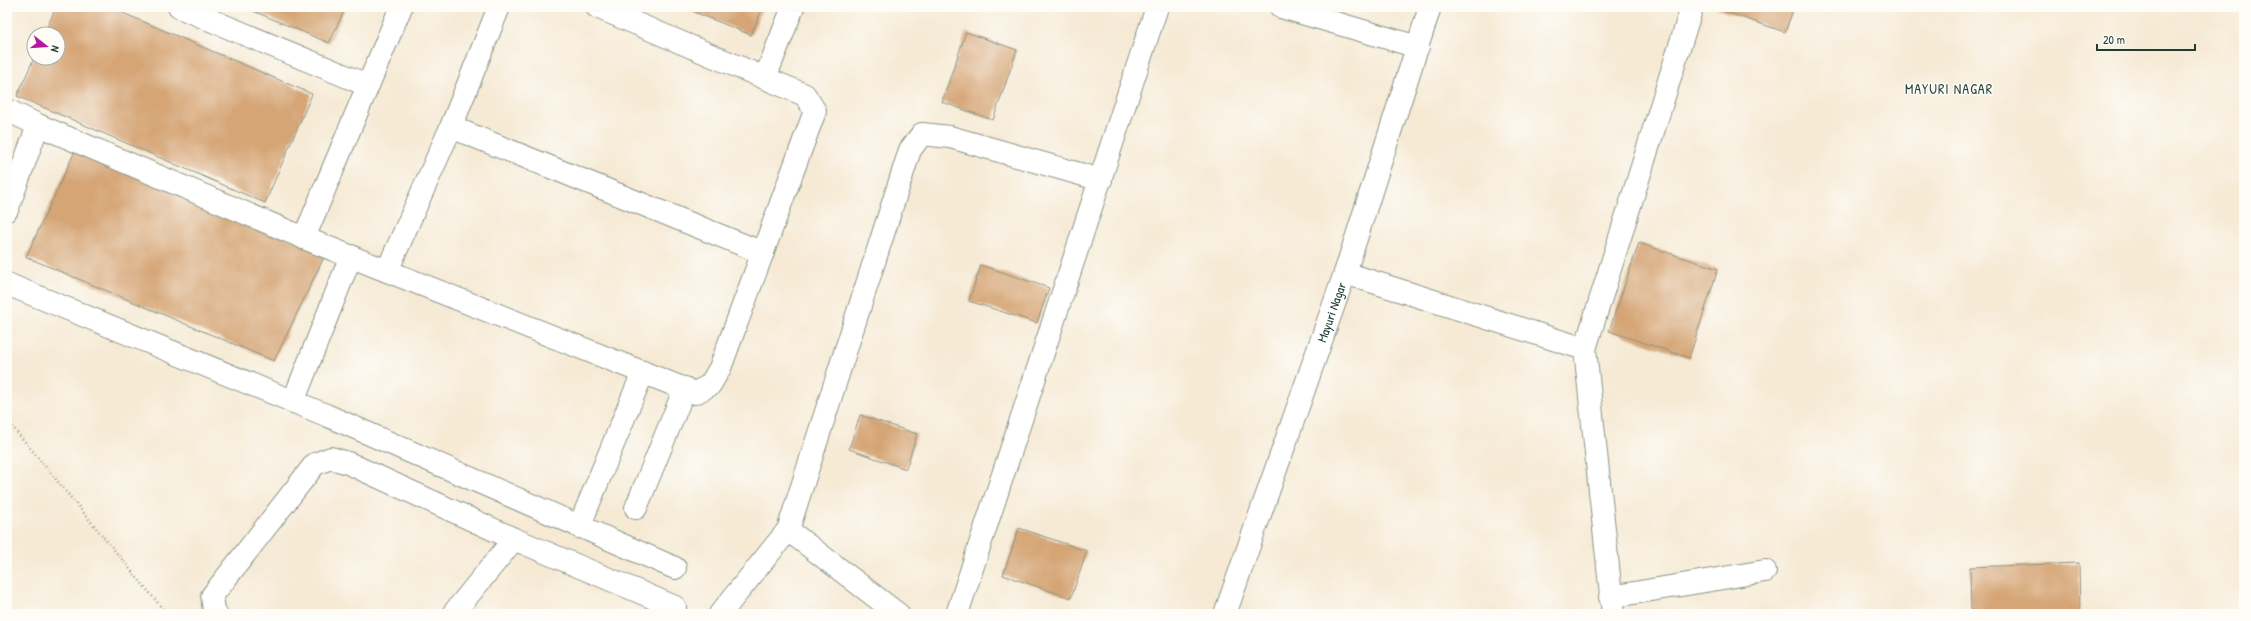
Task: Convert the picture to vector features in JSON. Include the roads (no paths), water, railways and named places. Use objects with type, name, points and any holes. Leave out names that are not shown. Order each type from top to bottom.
[{"type":"street","points":[[179,7],[367,85]]},
{"type":"street","points":[[304,238],[401,7]]},
{"type":"street","points":[[387,271],[451,127],[499,7]]},
{"type":"street","points":[[7,110],[38,125],[304,238],[695,393],[710,385],[720,368],[815,111],[805,95],[597,7]]},
{"type":"street","points":[[765,78],[793,7]]},
{"type":"street","points":[[957,614],[1157,7]]},
{"type":"street","points":[[1281,7],[1418,47]]},
{"type":"street","name":"Mayuri Nagar","points":[[1224,614],[1345,274],[1430,7]]},
{"type":"street","points":[[1692,7],[1585,349],[1612,605],[1765,572]]},
{"type":"street","points":[[7,210],[38,125]]},
{"type":"street","points":[[451,127],[763,253]]},
{"type":"street","points":[[720,614],[788,530],[910,150],[922,134],[950,137],[1101,180]]},
{"type":"street","points":[[293,402],[351,256]]},
{"type":"street","points":[[1345,274],[1585,349]]},
{"type":"street","points":[[7,284],[293,402],[675,568]]},
{"type":"street","points":[[579,527],[643,372]]},
{"type":"street","points":[[636,508],[684,388]]},
{"type":"street","points":[[216,614],[212,596],[315,464],[331,458],[348,463],[514,539],[675,608]]},
{"type":"street","points":[[788,530],[898,614]]},
{"type":"street","points":[[453,614],[514,539]]},
{"type":"district","name":"MAYURI NAGAR","points":[[1949,89]]}]
